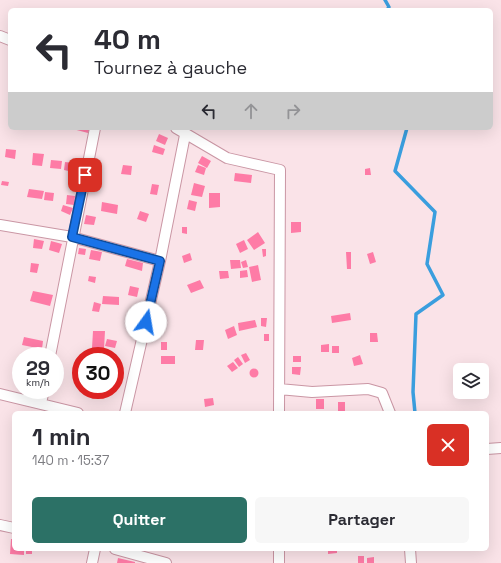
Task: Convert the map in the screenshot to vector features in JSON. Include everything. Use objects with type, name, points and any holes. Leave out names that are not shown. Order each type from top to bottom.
[{"type":"street","points":[[52,347],[72,237],[95,130]]},
{"type":"street","points":[[179,130],[227,158],[280,170],[279,411]]},
{"type":"street","points":[[125,411],[160,261],[185,135]]},
{"type":"street","points":[[0,225],[72,237],[160,261]]},
{"type":"street","points":[[279,389],[312,392],[368,389],[382,393],[389,411]]},
{"type":"street","points":[[0,394],[71,411]]},
{"type":"street","points":[[41,403],[42,399]]},
{"type":"street","points":[[489,449],[501,448]]},
{"type":"street","points":[[0,525],[12,528]]},
{"type":"street","points":[[92,563],[95,551]]},
{"type":"street","points":[[122,551],[166,563]]},
{"type":"street","points":[[279,551],[279,563]]},
{"type":"street","points":[[410,551],[411,563]]},
{"type":"building","points":[[77,130],[89,130],[88,133]]},
{"type":"building","points":[[159,134],[168,138],[165,145],[156,141]]},
{"type":"building","points":[[154,145],[165,149],[163,155],[152,152]]},
{"type":"building","points":[[6,149],[16,150],[15,159],[5,157]]},
{"type":"building","points":[[33,153],[44,154],[42,166],[32,165]]},
{"type":"building","points":[[202,156],[211,161],[207,168],[198,163]]},
{"type":"building","points":[[51,160],[62,161],[61,169],[50,168]]},
{"type":"building","points":[[65,162],[74,163],[73,172],[64,170]]},
{"type":"building","points":[[76,163],[83,164],[82,172],[74,171]]},
{"type":"building","points":[[123,165],[132,166],[131,175],[121,174]]},
{"type":"building","points":[[198,165],[206,168],[204,175],[195,172]]},
{"type":"building","points":[[370,168],[371,175],[365,175],[365,169]]},
{"type":"building","points":[[235,173],[252,175],[251,183],[234,181]]},
{"type":"building","points":[[2,181],[9,182],[8,186],[1,185]]},
{"type":"building","points":[[194,183],[205,186],[202,197],[191,195]]},
{"type":"building","points":[[152,184],[159,185],[157,195],[150,194]]},
{"type":"building","points":[[29,189],[44,191],[42,199],[27,197]]},
{"type":"building","points":[[45,192],[54,193],[53,201],[44,200]]},
{"type":"building","points":[[209,193],[220,193],[220,207],[209,208]]},
{"type":"building","points":[[67,195],[75,196],[74,205],[66,204]]},
{"type":"building","points":[[189,200],[197,202],[195,211],[187,209]]},
{"type":"building","points":[[102,202],[118,205],[117,214],[101,211]]},
{"type":"building","points":[[63,205],[73,208],[70,215],[61,211]]},
{"type":"building","points":[[140,211],[149,214],[146,222],[137,219]]},
{"type":"building","points":[[86,215],[96,217],[94,225],[84,224]]},
{"type":"building","points":[[291,222],[301,222],[301,232],[291,233]]},
{"type":"building","points":[[182,227],[187,227],[187,234],[182,233]]},
{"type":"building","points":[[258,232],[265,243],[254,250],[247,240]]},
{"type":"building","points":[[34,239],[44,241],[42,249],[33,248]]},
{"type":"building","points":[[244,240],[248,249],[240,253],[236,244]]},
{"type":"building","points":[[51,241],[62,244],[59,253],[49,250]]},
{"type":"building","points":[[79,248],[86,249],[85,255],[78,254]]},
{"type":"building","points":[[262,249],[266,249],[266,256],[263,257]]},
{"type":"building","points":[[91,250],[102,252],[100,261],[89,259]]},
{"type":"building","points":[[346,252],[351,252],[351,269],[347,269]]},
{"type":"building","points":[[373,252],[376,262],[370,264],[367,254]]},
{"type":"building","points":[[190,253],[192,260],[184,263],[182,256]]},
{"type":"building","points":[[127,259],[143,263],[142,271],[125,266]]},
{"type":"building","points":[[230,260],[240,260],[241,268],[231,269]]},
{"type":"building","points":[[246,260],[248,267],[243,268],[241,262]]},
{"type":"building","points":[[31,263],[39,264],[37,273],[30,272]]},
{"type":"building","points":[[258,265],[261,280],[252,282],[249,267]]},
{"type":"building","points":[[247,270],[248,277],[240,278],[240,271]]},
{"type":"building","points":[[219,271],[228,271],[229,278],[220,279]]},
{"type":"building","points":[[89,276],[96,277],[95,283],[88,281]]},
{"type":"building","points":[[200,280],[204,288],[191,293],[187,285]]},
{"type":"building","points":[[130,286],[139,288],[137,297],[128,295]]},
{"type":"building","points":[[33,291],[53,295],[50,306],[30,301]]},
{"type":"building","points":[[103,296],[119,297],[119,305],[102,304]]},
{"type":"building","points":[[94,302],[101,304],[99,312],[92,311]]},
{"type":"building","points":[[350,313],[351,320],[332,323],[331,316]]},
{"type":"building","points":[[261,318],[267,318],[266,327],[261,326]]},
{"type":"building","points":[[255,320],[257,327],[239,331],[238,323]]},
{"type":"building","points":[[234,326],[237,335],[228,339],[225,330]]},
{"type":"building","points":[[93,331],[105,331],[104,347],[92,347]]},
{"type":"building","points":[[370,333],[377,333],[378,342],[370,342]]},
{"type":"building","points":[[264,334],[269,334],[269,341],[264,341]]},
{"type":"building","points":[[24,337],[43,341],[42,347],[22,345]]},
{"type":"building","points":[[107,339],[117,341],[115,347],[105,346]]},
{"type":"building","points":[[196,340],[204,340],[203,350],[195,350]]},
{"type":"building","points":[[161,342],[167,342],[167,350],[161,350]]},
{"type":"building","points":[[329,344],[329,352],[321,352],[321,345]]},
{"type":"building","points":[[332,346],[339,346],[339,353],[332,353]]},
{"type":"building","points":[[246,353],[250,360],[245,363],[241,355]]},
{"type":"building","points":[[360,355],[363,364],[354,366],[352,358]]},
{"type":"building","points":[[161,356],[175,356],[175,364],[161,364]]},
{"type":"building","points":[[293,356],[301,356],[301,362],[293,362]]},
{"type":"building","points":[[238,357],[243,364],[239,367],[234,360]]},
{"type":"building","points":[[233,362],[238,368],[232,372],[227,366]]},
{"type":"building","points":[[292,367],[301,367],[300,375],[292,374]]},
{"type":"building","points":[[254,368],[259,373],[254,378],[249,373]]},
{"type":"building","points":[[213,398],[214,405],[205,407],[204,399]]},
{"type":"building","points":[[316,399],[324,399],[324,409],[316,409]]},
{"type":"building","points":[[338,402],[345,402],[345,411],[338,411]]},
{"type":"building","points":[[12,539],[12,551],[24,551],[24,555],[10,554]]},
{"type":"building","points":[[26,551],[32,551],[32,554],[26,554]]},
{"type":"building","points":[[328,551],[337,551],[337,553],[328,554]]},
{"type":"building","points":[[358,556],[364,556],[364,563],[358,563]]},
{"type":"building","points":[[374,557],[374,563],[367,563],[367,558]]},
{"type":"building","points":[[118,558],[135,562],[135,563],[117,563]]},
{"type":"waterway","points":[[385,0],[388,8]]},
{"type":"waterway","points":[[406,130],[395,171],[435,212],[427,264],[443,295],[416,314],[413,392],[415,411]]},
{"type":"route","points":[[85,175],[72,237],[160,261],[146,322]]}]
